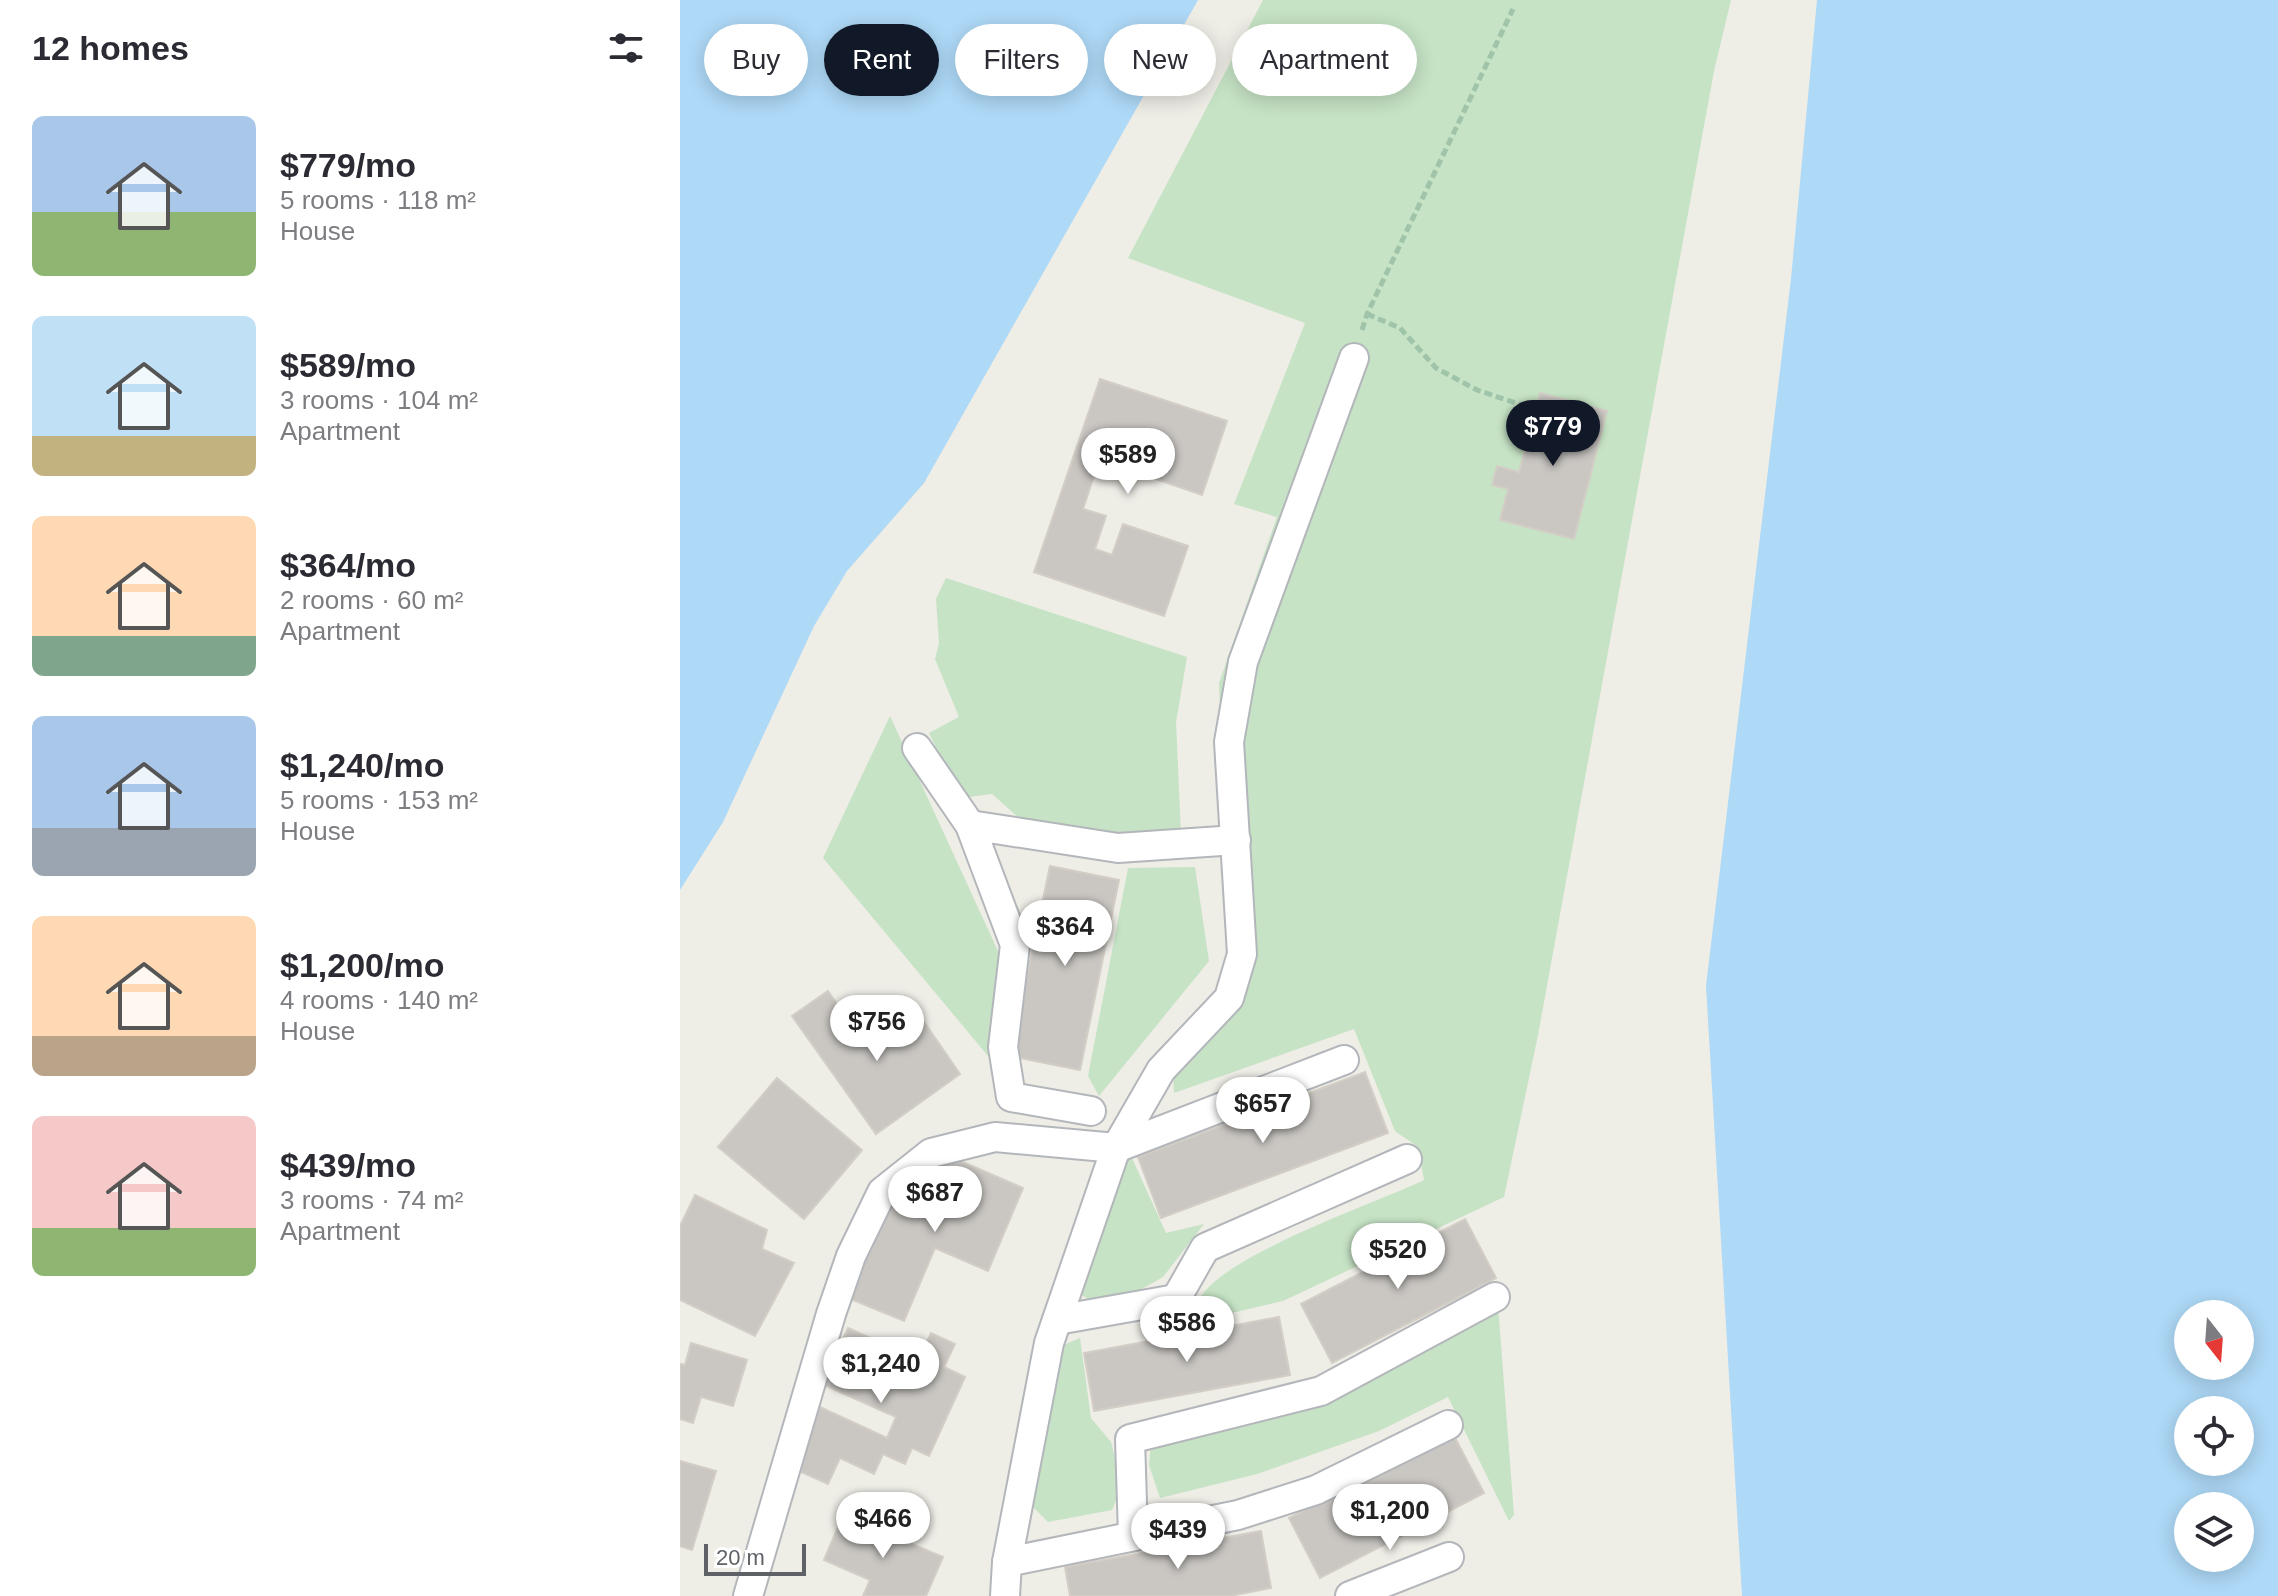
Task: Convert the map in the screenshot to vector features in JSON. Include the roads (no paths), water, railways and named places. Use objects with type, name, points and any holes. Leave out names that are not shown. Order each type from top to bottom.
[{"type":"street","points":[[1005,1596],[1007,1562],[1049,1343],[1116,1148],[1161,1070],[1229,998],[1242,954],[1229,742],[1243,662],[1354,358]]},
{"type":"street","points":[[917,748],[970,825],[1015,945],[1003,1047],[1011,1097],[1091,1111]]},
{"type":"street","points":[[970,825],[1118,848],[1236,840]]},
{"type":"street","points":[[748,1596],[831,1314],[851,1256],[882,1192],[931,1153],[995,1137],[1116,1148],[1344,1060]]},
{"type":"street","points":[[1057,1320],[1176,1299],[1205,1248],[1407,1159]]},
{"type":"street","points":[[1133,1536],[1130,1439],[1321,1391],[1495,1297]]},
{"type":"street","points":[[1007,1562],[1238,1515],[1316,1490],[1448,1425]]},
{"type":"street","points":[[1350,1596],[1449,1557]]},
{"type":"water","points":[[680,0],[1198,0],[1184,24],[1104,24],[1104,96],[1144,96],[924,483],[847,571],[814,626],[723,822],[680,890]]},
{"type":"water","points":[[1817,0],[2278,0],[2278,1596],[1742,1596],[1706,986],[1791,279]]}]
